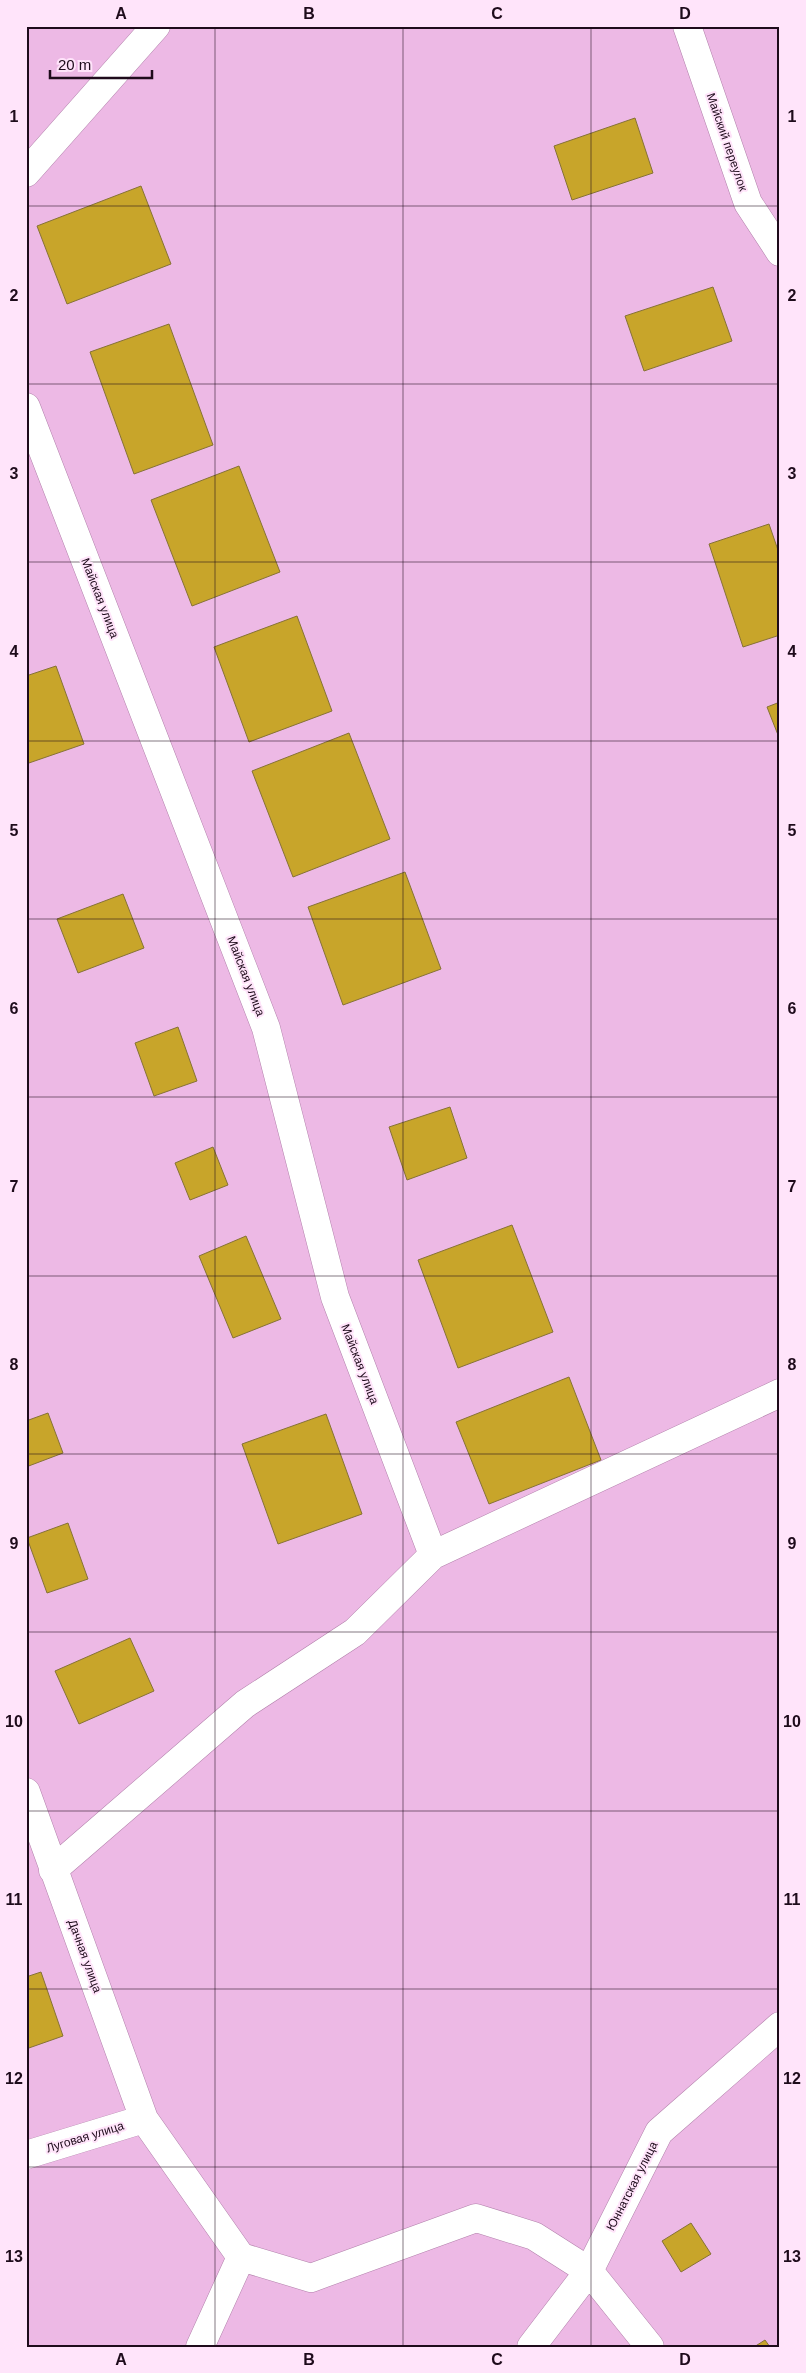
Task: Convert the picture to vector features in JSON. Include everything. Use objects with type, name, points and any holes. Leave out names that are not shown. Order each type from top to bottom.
[{"type":"street","points":[[26,173],[156,26]]},
{"type":"street","name":"Майский переулок","points":[[687,26],[748,203],[780,252]]},
{"type":"street","name":"Майская улица","points":[[26,407],[266,1028],[335,1297],[433,1555]]},
{"type":"street","points":[[53,1870],[245,1704],[355,1632],[433,1555],[780,1394]]},
{"type":"street","name":"Дачная улица","points":[[26,1792],[144,2118],[242,2258]]},
{"type":"street","name":"Юннатская улица","points":[[531,2347],[589,2271],[659,2132],[780,2026]]},
{"type":"street","name":"Луговая улица","points":[[26,2155],[144,2118]]},
{"type":"street","points":[[200,2347],[242,2258],[311,2278],[476,2218],[534,2236],[589,2271],[650,2347]]},
{"type":"building","points":[[635,118],[653,173],[572,200],[554,146]]},
{"type":"building","points":[[141,186],[171,264],[67,304],[37,226]]},
{"type":"building","points":[[713,287],[732,341],[644,371],[625,316]]},
{"type":"building","points":[[169,324],[213,445],[134,474],[90,352]]},
{"type":"building","points":[[239,466],[280,572],[192,606],[151,500]]},
{"type":"building","points":[[769,524],[780,556],[780,635],[743,647],[709,544]]},
{"type":"building","points":[[297,616],[332,711],[249,742],[214,647]]},
{"type":"building","points":[[56,666],[84,744],[26,764],[26,676]]},
{"type":"building","points":[[780,702],[780,740],[767,707]]},
{"type":"building","points":[[349,733],[390,839],[293,877],[252,771]]},
{"type":"building","points":[[405,872],[441,969],[343,1005],[308,907]]},
{"type":"building","points":[[123,894],[144,948],[78,973],[57,919]]},
{"type":"building","points":[[178,1027],[197,1081],[154,1096],[135,1043]]},
{"type":"building","points":[[450,1107],[467,1158],[407,1180],[389,1127]]},
{"type":"building","points":[[213,1147],[228,1185],[190,1200],[175,1163]]},
{"type":"building","points":[[512,1225],[553,1332],[458,1368],[418,1260]]},
{"type":"building","points":[[246,1236],[281,1319],[233,1338],[199,1256]]},
{"type":"building","points":[[569,1377],[601,1460],[489,1504],[456,1422]]},
{"type":"building","points":[[48,1413],[63,1453],[26,1467],[26,1421]]},
{"type":"building","points":[[326,1414],[362,1514],[278,1544],[242,1444]]},
{"type":"building","points":[[68,1523],[88,1579],[47,1593],[27,1538]]},
{"type":"building","points":[[130,1638],[154,1691],[79,1724],[55,1671]]},
{"type":"building","points":[[41,1972],[63,2036],[26,2049],[26,1977]]},
{"type":"building","points":[[691,2223],[711,2254],[681,2272],[662,2241]]},
{"type":"building","points":[[765,2340],[770,2347],[754,2347]]}]
